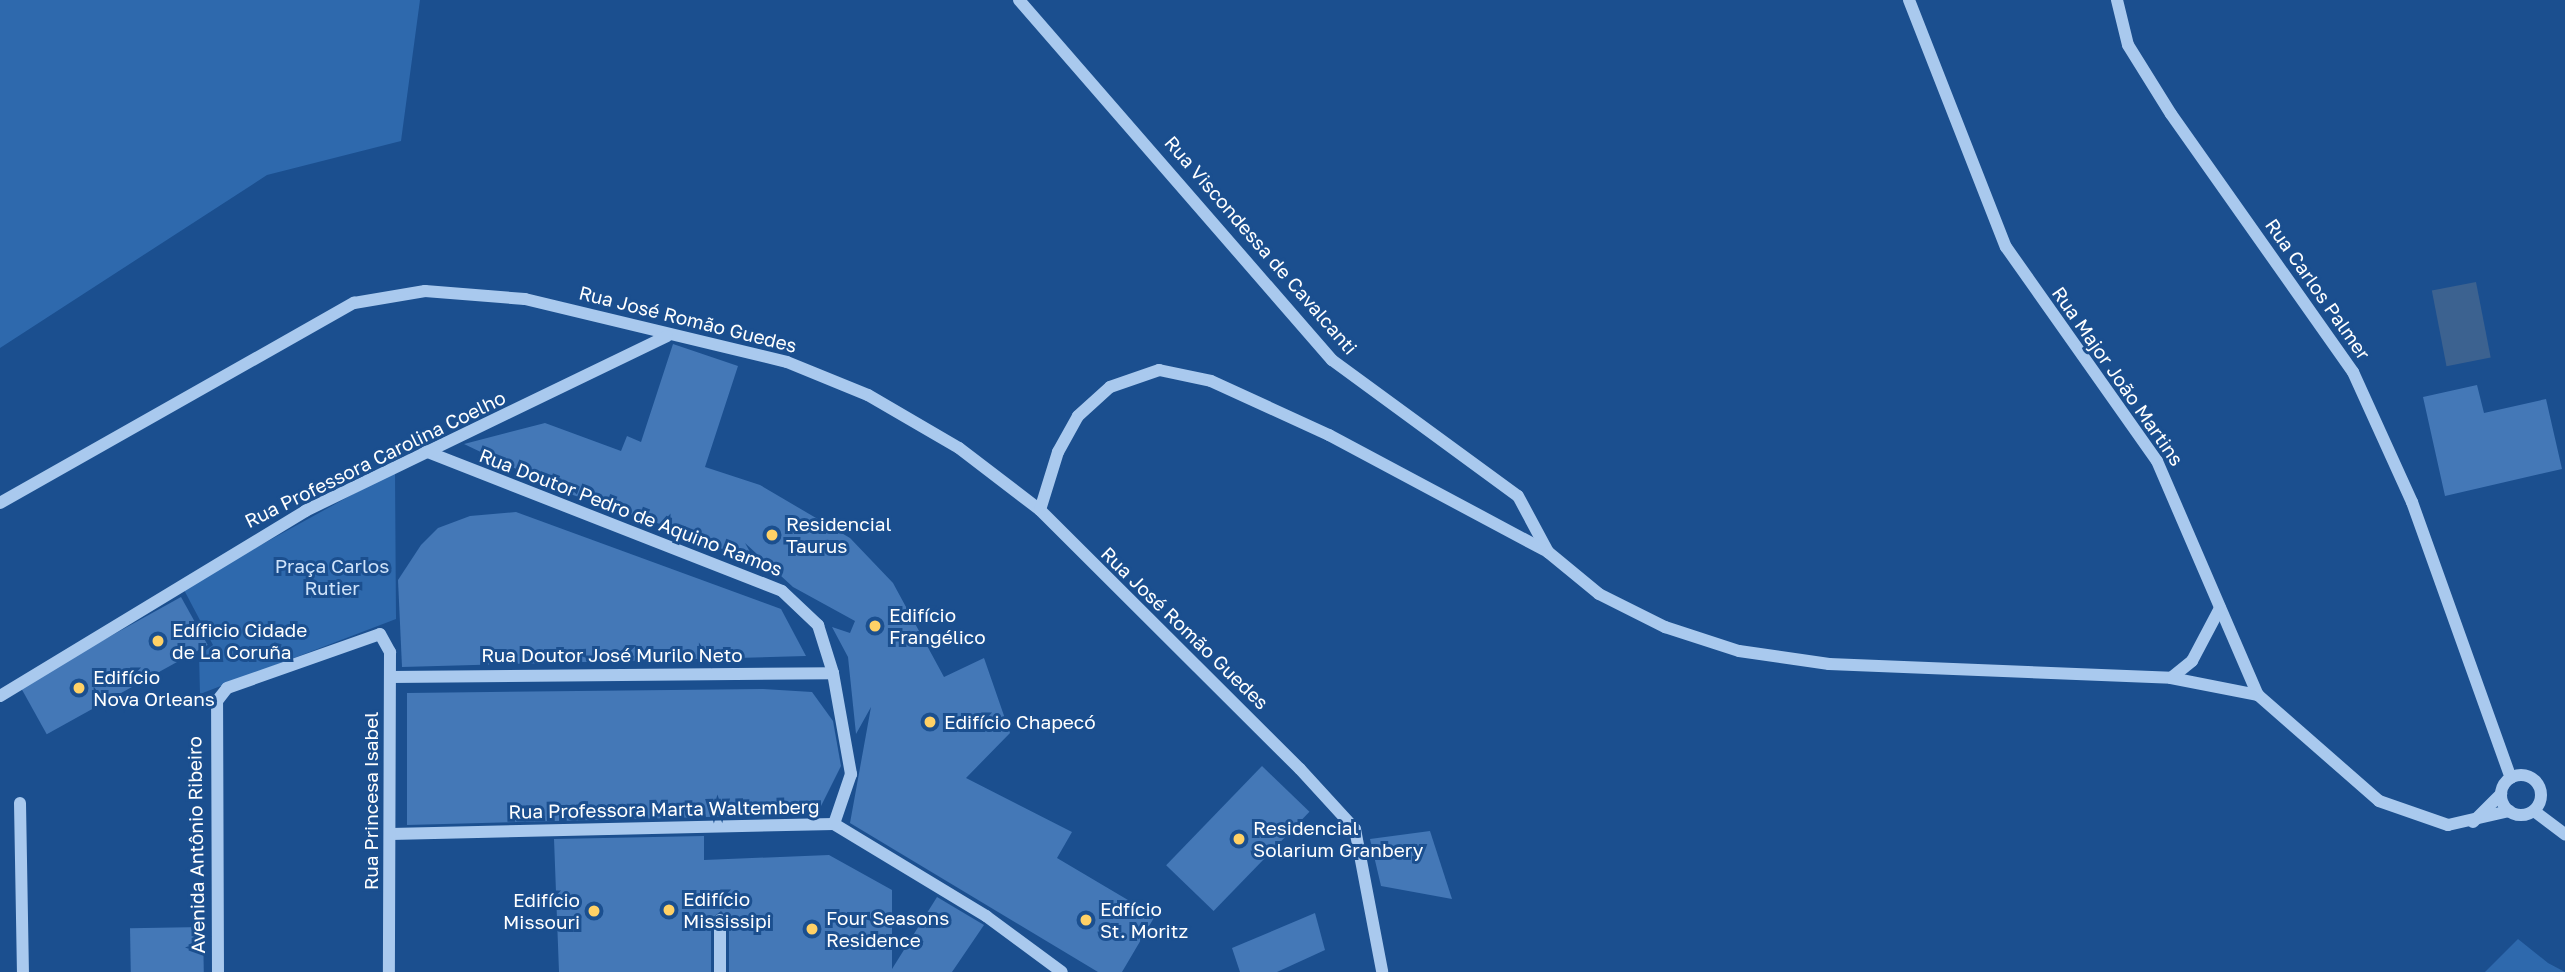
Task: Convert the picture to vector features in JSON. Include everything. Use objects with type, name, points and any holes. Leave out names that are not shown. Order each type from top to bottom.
[{"type":"street","name":"Rua Viscondessa de Cavalcanti","points":[[1019,0],[1332,360],[1518,496],[1548,552]]},
{"type":"street","name":"Rua Major João Martins","points":[[1909,0],[2006,247],[2157,461],[2258,695],[2379,801],[2426,822],[2470,825],[2509,811]]},
{"type":"street","name":"Rua Carlos Palmer","points":[[2117,0],[2128,45],[2171,114],[2353,372],[2412,502],[2511,778]]},
{"type":"street","name":"Rua José Romão Guedes","points":[[0,503],[354,303],[425,291],[525,299],[631,321],[667,336],[787,362],[869,395],[959,448],[1040,510],[1355,828],[1382,971]]},
{"type":"street","name":"Rua Professora Carolina Coelho","points":[[0,696],[181,580],[425,451],[667,336]]},
{"type":"street","points":[[1040,510],[1058,452],[1078,416],[1110,387],[1159,370],[1263,402],[1548,552],[1599,594],[1665,626],[1739,651],[1829,664],[2171,678],[2258,695]]},
{"type":"street","name":"Rua Doutor Pedro de Aquino Ramos","points":[[425,451],[782,591],[818,625],[833,673],[852,774],[834,824]]},
{"type":"street","points":[[2171,678],[2192,661],[2220,608]]},
{"type":"street","name":"Rua Princesa Isabel","points":[[213,717],[227,688],[380,634],[390,652],[389,972]]},
{"type":"street","name":"Rua Doutor José Murilo Neto","points":[[390,677],[833,673]]},
{"type":"street","name":"Avenida Antônio Ribeiro","points":[[213,717],[218,972]]},
{"type":"street","points":[[2470,825],[2501,794],[2511,778],[2536,780],[2541,799],[2534,811]]},
{"type":"street","points":[[2501,794],[2509,811],[2534,811],[2565,834]]},
{"type":"street","points":[[20,803],[23,972]]},
{"type":"street","name":"Rua Professora Marta Waltemberg","points":[[391,834],[834,824],[986,916],[1062,972]]},
{"type":"street","points":[[720,920],[720,972]]},
{"type":"green space","points":[[0,0],[420,0],[401,141],[267,175],[0,348]]},
{"type":"green space","name":"Praça Carlos Rutier","points":[[395,471],[396,619],[200,694],[199,655],[213,645],[183,588]]},
{"type":"green space","points":[[2518,939],[2548,963],[2565,972],[2485,972]]},
{"type":"shaded area","points":[[2476,282],[2491,358],[2447,366],[2432,291]]},
{"type":"building","points":[[673,344],[738,366],[705,467],[760,485],[850,538],[893,583],[944,677],[984,658],[1010,733],[966,778],[1072,832],[1057,858],[1155,916],[1122,972],[1098,972],[850,823],[871,707],[856,734],[848,657],[832,627],[850,633],[855,621],[793,587],[745,543],[758,566],[693,535],[567,493],[464,444],[545,423],[621,451],[627,436],[641,442]]},
{"type":"building","points":[[2477,385],[2484,413],[2546,399],[2562,469],[2445,496],[2423,397]]},
{"type":"building","points":[[516,512],[781,609],[806,656],[402,667],[398,580],[421,545],[438,528],[470,516]]},
{"type":"building","points":[[181,597],[208,645],[47,734],[20,686]]},
{"type":"building","points":[[763,689],[812,692],[833,721],[841,766],[817,814],[407,825],[407,693]]},
{"type":"building","name":"Residencial Solarium Granbery","points":[[1262,766],[1309,812],[1214,911],[1166,865]]},
{"type":"building","points":[[1430,831],[1452,899],[1381,886],[1370,839]]},
{"type":"building","points":[[704,836],[704,860],[829,855],[892,890],[892,969],[937,897],[984,925],[952,972],[729,972],[729,919],[721,911],[711,919],[711,972],[559,972],[554,839]]},
{"type":"building","points":[[1315,913],[1325,950],[1277,972],[1240,972],[1232,948]]},
{"type":"building","points":[[203,927],[204,972],[131,972],[130,928]]},
{"type":"place","name":"Residencial Taurus","points":[[772,535]]},
{"type":"place","name":"Edifício Frangélico","points":[[875,626]]},
{"type":"place","name":"Edíficio Cidade de La Coruña","points":[[158,641]]},
{"type":"place","name":"Edifício Nova Orleans","points":[[79,688]]},
{"type":"place","name":"Edifício Chapecó","points":[[930,722]]},
{"type":"place","name":"Residencial Solarium Granbery","points":[[1239,839]]},
{"type":"place","name":"Edifício Mississipi","points":[[669,910]]},
{"type":"place","name":"Edifício Missouri","points":[[594,911]]},
{"type":"place","name":"Edfício St. Moritz","points":[[1086,920]]},
{"type":"place","name":"Four Seasons Residence","points":[[812,929]]}]
